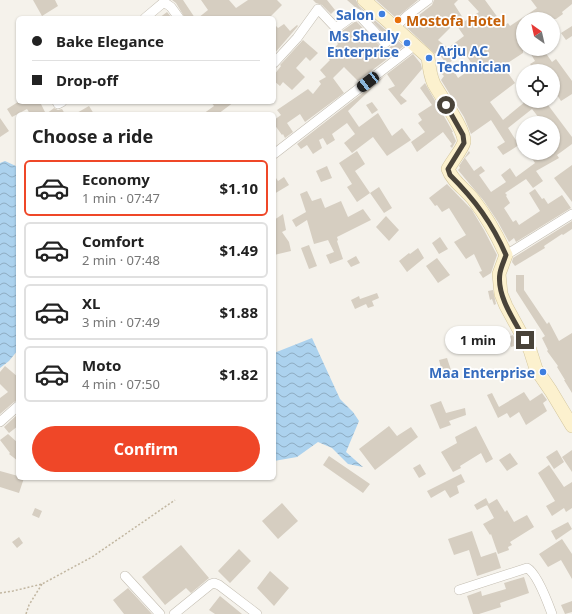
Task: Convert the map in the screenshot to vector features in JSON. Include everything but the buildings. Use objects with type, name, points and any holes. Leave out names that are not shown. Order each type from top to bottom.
[{"type":"street","points":[[364,0],[428,57],[434,83],[463,135],[464,143],[448,169],[450,175],[472,198],[484,214],[497,234],[506,255]]},
{"type":"street","points":[[276,61],[297,38],[318,9],[336,28],[357,13],[385,43],[408,15],[428,0]]},
{"type":"street","points":[[147,16],[164,2],[171,7],[178,16]]},
{"type":"street","points":[[276,152],[415,45]]},
{"type":"street","points":[[572,214],[506,255],[500,274],[501,294],[506,306],[530,350],[536,369],[551,390],[572,426]]},
{"type":"street","points":[[0,422],[16,408]]},
{"type":"street","points":[[460,590],[527,568],[536,579],[552,614]]},
{"type":"street","points":[[125,576],[160,614]]},
{"type":"street","points":[[174,614],[214,583],[219,585],[257,614]]},
{"type":"path","points":[[0,592],[14,591],[42,584],[92,557],[175,500]]},
{"type":"path","points":[[26,614],[29,605],[42,584]]},
{"type":"water","points":[[5,161],[16,166],[16,352],[9,361],[0,368],[0,163]]},
{"type":"water","points":[[312,338],[340,399],[353,412],[359,421],[346,452],[363,467],[348,464],[332,448],[318,442],[297,457],[276,461],[276,352]]},
{"type":"place","name":"Salon","points":[[382,14]]},
{"type":"place","name":"Mostofa Hotel","points":[[398,20]]},
{"type":"place","name":"Ms Sheuly Enterprise","points":[[407,43]]},
{"type":"place","name":"Arju AC Technician","points":[[429,58]]},
{"type":"place","name":"Maa Enterprise","points":[[543,372]]},
{"type":"route","points":[[446,105],[463,135],[464,143],[448,169],[450,175],[472,198],[497,234],[506,255],[500,274],[501,294],[525,340]]}]
